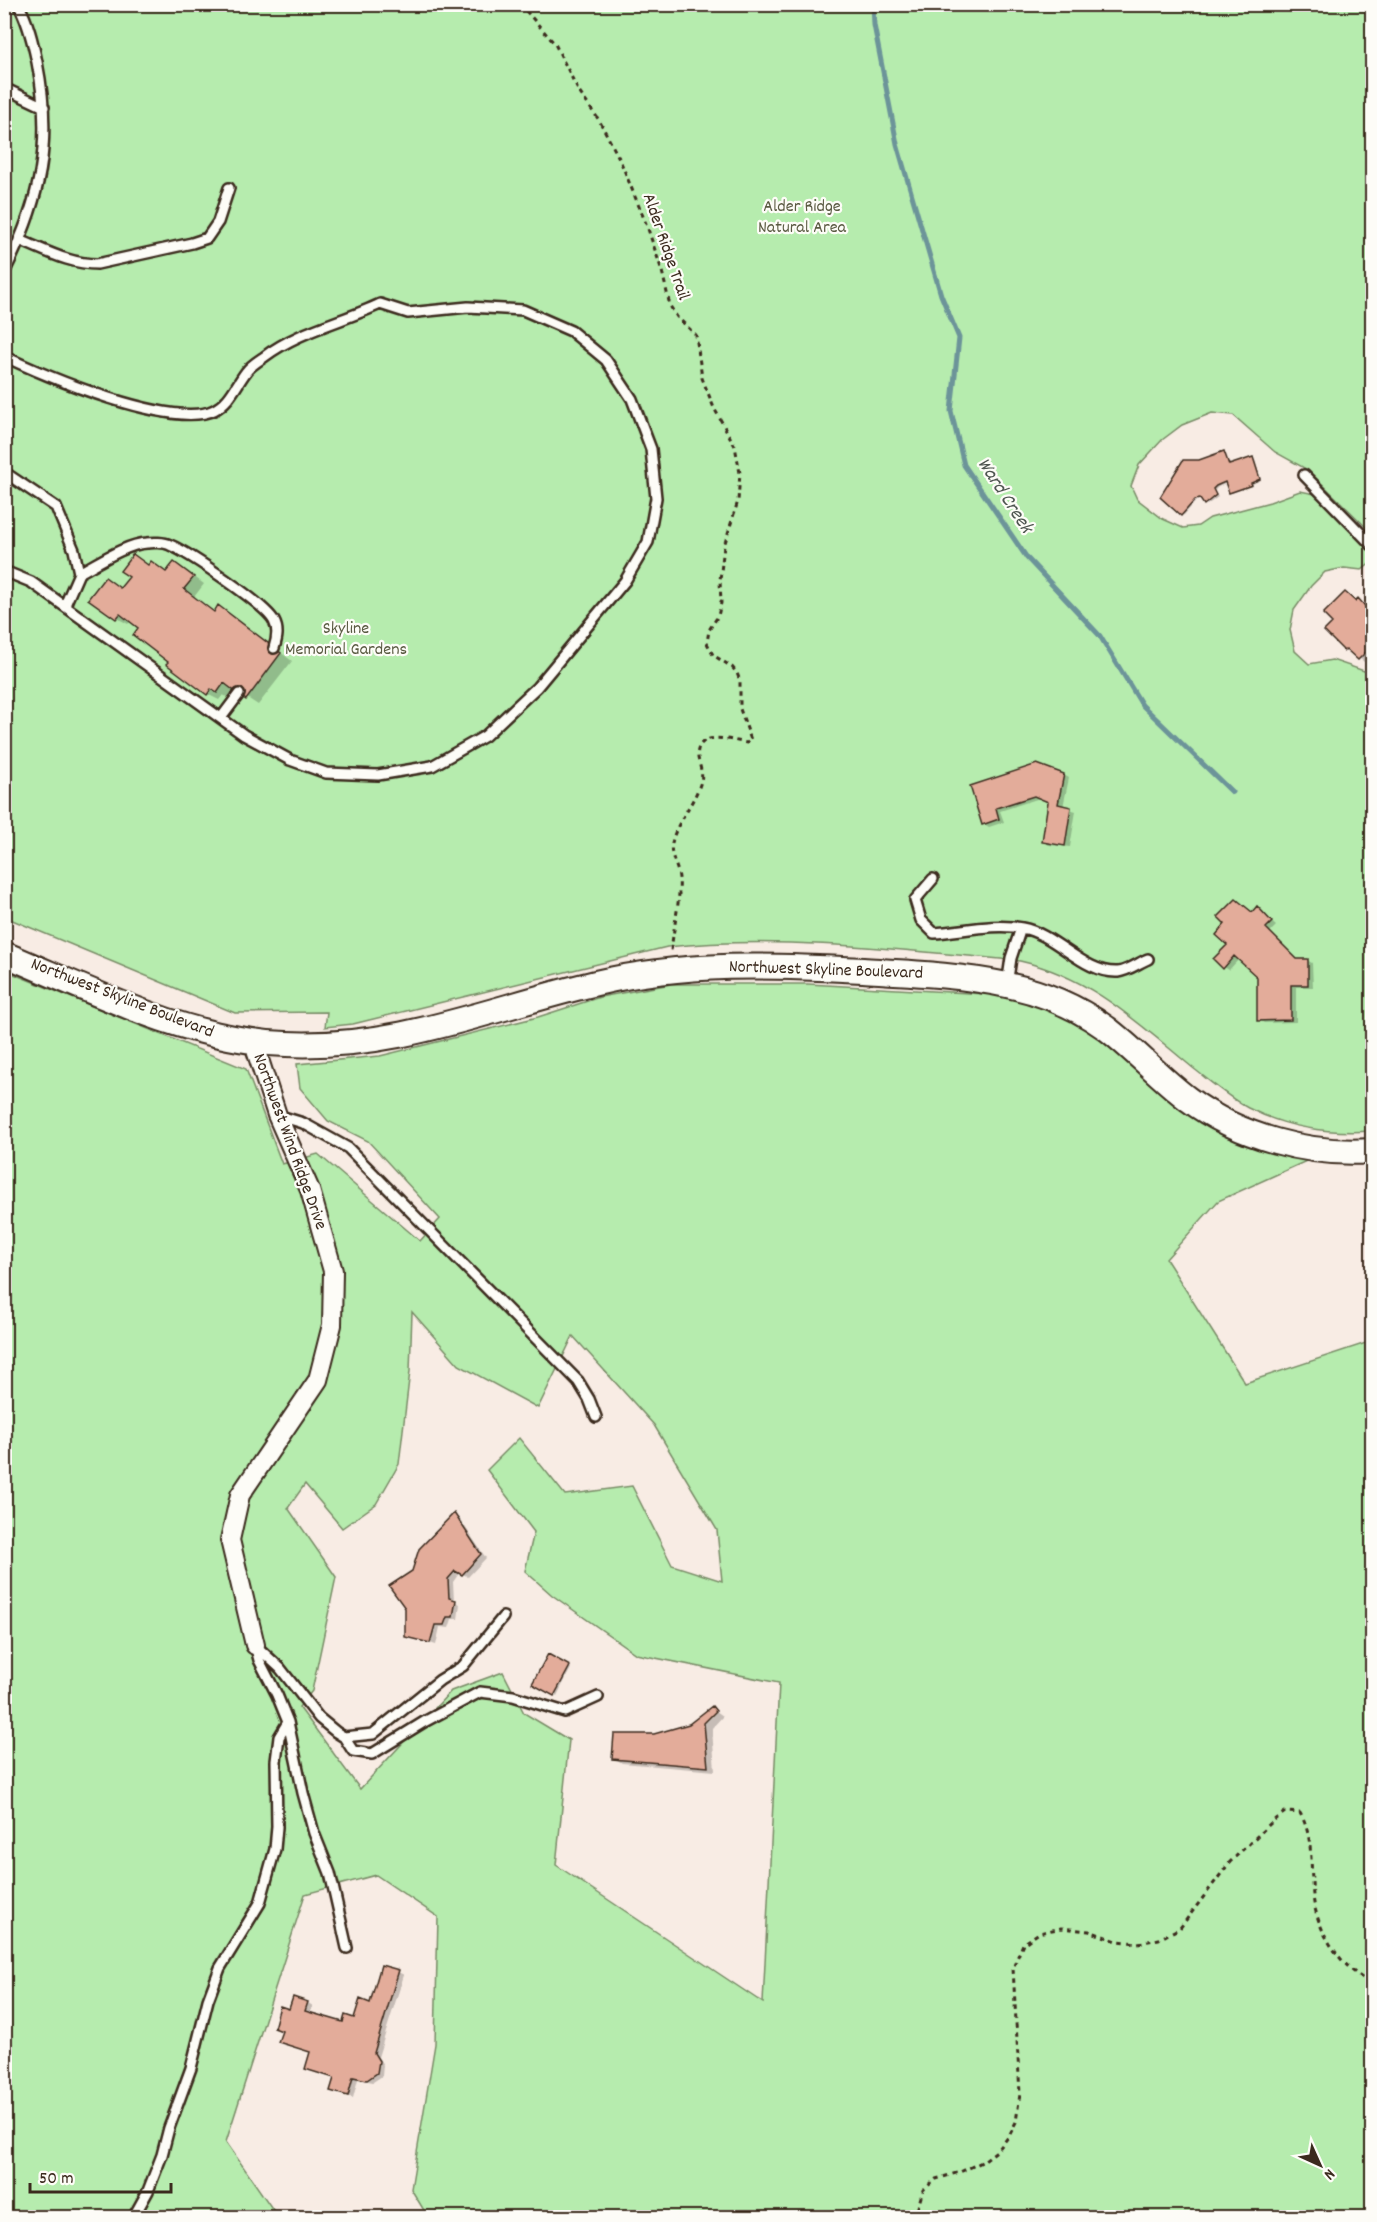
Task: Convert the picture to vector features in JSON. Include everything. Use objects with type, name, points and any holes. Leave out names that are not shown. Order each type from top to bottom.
[{"type":"main road","name":"Northwest Skyline Boulevard","points":[[4,954],[187,1027],[219,1036],[284,1044],[318,1044],[377,1039],[427,1030],[598,982],[671,971],[733,966],[792,966],[921,973],[1007,985],[1041,995],[1085,1015],[1105,1028],[1189,1099],[1215,1116],[1245,1130],[1279,1142],[1319,1151],[1372,1151]]},
{"type":"street","name":"Northwest Wind Ridge Drive","points":[[253,1041],[277,1115],[310,1190],[333,1271],[332,1325],[318,1380],[240,1496],[230,1540],[255,1645]]},
{"type":"lane","points":[[4,273],[31,212],[42,169],[44,106],[34,46],[18,4]]},
{"type":"lane","points":[[4,88],[44,106]]},
{"type":"lane","points":[[20,240],[69,261],[83,264],[97,264],[192,243],[207,238],[218,222],[229,188]]},
{"type":"lane","points":[[4,356],[65,384],[150,409],[192,415],[214,410],[229,398],[247,370],[303,333],[350,318],[380,304],[408,313],[468,307],[523,310],[571,331],[606,360],[632,399],[651,449],[656,498],[648,542],[625,581],[544,678],[485,736],[432,766],[378,775],[326,773],[290,760],[244,735],[65,605],[31,582],[4,571]]},
{"type":"lane","points":[[4,472],[56,507],[74,550],[79,573],[65,605]]},
{"type":"lane","points":[[1304,475],[1372,545]]},
{"type":"lane","points":[[79,573],[146,542],[167,543],[206,566],[268,613],[277,629],[274,648]]},
{"type":"lane","points":[[221,718],[239,694]]},
{"type":"lane","points":[[933,879],[915,900],[921,920],[934,933],[966,931],[992,926],[1021,928],[1047,937],[1078,959],[1097,968],[1119,972],[1148,958]]},
{"type":"lane","points":[[1007,985],[1011,958],[1021,928]]},
{"type":"lane","points":[[277,1115],[303,1123],[348,1148],[578,1381],[596,1417]]},
{"type":"lane","points":[[344,1737],[373,1734],[440,1680],[463,1666],[503,1617]]},
{"type":"lane","points":[[255,1645],[259,1660],[288,1722],[303,1793],[314,1833],[330,1873],[347,1948]]},
{"type":"lane","points":[[255,1645],[280,1668],[319,1718],[344,1737],[353,1751],[372,1754],[424,1722],[480,1692],[513,1696],[564,1712],[598,1697]]},
{"type":"lane","points":[[133,2217],[148,2191],[162,2155],[169,2128],[191,2068],[208,2000],[220,1968],[260,1903],[275,1849],[276,1761],[279,1737],[288,1722]]},
{"type":"path","name":"Alder Ridge Trail","points":[[520,4],[555,44],[579,92],[599,120],[620,160],[647,226],[662,271],[670,306],[696,335],[702,378],[714,408],[735,446],[740,474],[738,501],[724,546],[720,580],[721,603],[718,616],[709,630],[707,643],[713,655],[732,667],[737,674],[740,681],[740,709],[751,740],[747,743],[710,738],[698,748],[701,780],[694,801],[672,844],[672,854],[679,880],[670,955],[671,971]]},
{"type":"path","points":[[919,2217],[918,2207],[923,2190],[936,2179],[960,2172],[981,2162],[998,2150],[1016,2122],[1020,2094],[1012,1968],[1023,1944],[1039,1933],[1061,1928],[1089,1931],[1117,1941],[1138,1943],[1159,1939],[1180,1928],[1230,1862],[1274,1820],[1285,1812],[1300,1813],[1306,1823],[1309,1836],[1313,1898],[1325,1935],[1344,1964],[1372,1984]]},
{"type":"green space","points":[[4,5],[1372,5],[1372,533],[1308,470],[1275,452],[1233,415],[1212,413],[1182,425],[1162,440],[1139,465],[1131,486],[1137,499],[1163,519],[1183,528],[1198,526],[1210,518],[1270,502],[1300,491],[1315,494],[1372,552],[1372,562],[1362,570],[1344,568],[1325,572],[1311,586],[1294,610],[1290,630],[1295,651],[1309,664],[1332,660],[1367,672],[1372,670],[1372,1131],[1309,1128],[1293,1125],[1248,1108],[1220,1089],[1133,1019],[1091,990],[1046,968],[1020,961],[799,943],[667,947],[353,1024],[325,1027],[327,1012],[235,1013],[5,917]]},
{"type":"green space","points":[[4,970],[246,1069],[282,1164],[318,1154],[420,1241],[440,1219],[368,1141],[328,1121],[300,1088],[297,1064],[380,1056],[538,1017],[600,997],[671,984],[808,984],[1004,995],[1060,1013],[1101,1039],[1141,1071],[1313,1158],[1218,1201],[1166,1259],[1245,1383],[1372,1341],[1372,2217],[428,2217],[411,2189],[435,2044],[438,1917],[376,1875],[305,1894],[226,2142],[278,2217],[5,2217]],"holes":[[[412,1312],[459,1365],[538,1408],[573,1336],[654,1425],[717,1530],[722,1581],[672,1565],[632,1486],[565,1495],[519,1438],[487,1470],[534,1532],[525,1571],[552,1595],[636,1654],[779,1683],[763,2003],[556,1865],[569,1740],[524,1713],[503,1672],[451,1691],[360,1789],[299,1707],[312,1691],[336,1577],[288,1508],[305,1484],[342,1528],[376,1504],[399,1464],[410,1371]]]},
{"type":"building","points":[[1224,451],[1229,465],[1253,457],[1260,479],[1251,483],[1252,485],[1229,493],[1225,482],[1216,486],[1213,489],[1216,495],[1204,505],[1200,499],[1195,500],[1181,516],[1160,497],[1183,460],[1199,460]]},
{"type":"building","points":[[133,554],[148,565],[151,561],[166,572],[174,562],[194,577],[184,589],[214,612],[218,605],[281,653],[246,700],[224,683],[217,693],[211,689],[207,695],[133,635],[138,628],[120,614],[116,619],[88,599],[105,577],[120,588],[129,577],[120,571]]},
{"type":"building","points":[[1345,592],[1355,601],[1358,598],[1372,614],[1372,654],[1368,650],[1358,660],[1346,649],[1344,651],[1324,631],[1332,623],[1323,614]]},
{"type":"building","points":[[1037,764],[1064,774],[1058,804],[1071,807],[1065,846],[1042,842],[1048,802],[1034,796],[996,808],[999,819],[982,825],[970,786]]},
{"type":"building","points":[[1236,899],[1252,912],[1257,906],[1272,922],[1266,928],[1297,959],[1308,959],[1308,985],[1291,985],[1291,1020],[1257,1021],[1257,977],[1234,956],[1223,969],[1213,959],[1227,945],[1216,935],[1225,924],[1218,917]]},
{"type":"building","points":[[454,1513],[481,1554],[462,1575],[455,1571],[448,1579],[449,1598],[456,1600],[453,1617],[447,1617],[444,1625],[435,1625],[430,1643],[405,1637],[405,1608],[389,1586],[412,1571],[419,1549]]},
{"type":"building","points":[[548,1654],[570,1666],[554,1696],[532,1684]]},
{"type":"building","points":[[712,1706],[716,1711],[704,1723],[708,1767],[612,1759],[614,1734],[654,1734],[689,1724]]},
{"type":"building","points":[[381,1965],[399,1970],[374,2053],[379,2061],[377,2073],[367,2080],[353,2077],[348,2096],[330,2091],[334,2078],[305,2069],[310,2052],[278,2042],[282,2031],[274,2028],[280,2006],[289,2009],[293,1997],[308,2002],[305,2011],[343,2022],[345,2015],[354,2018],[360,1999],[370,2003]]},
{"type":"waterway","name":"Ward Creek","points":[[873,4],[874,25],[897,144],[941,295],[959,338],[951,411],[964,465],[1027,558],[1100,636],[1142,705],[1232,792]]},
{"type":"park label","name":"Alder Ridge Natural Area","points":[[802,217]]},
{"type":"park label","name":"Skyline Memorial Gardens","points":[[346,639]]}]
